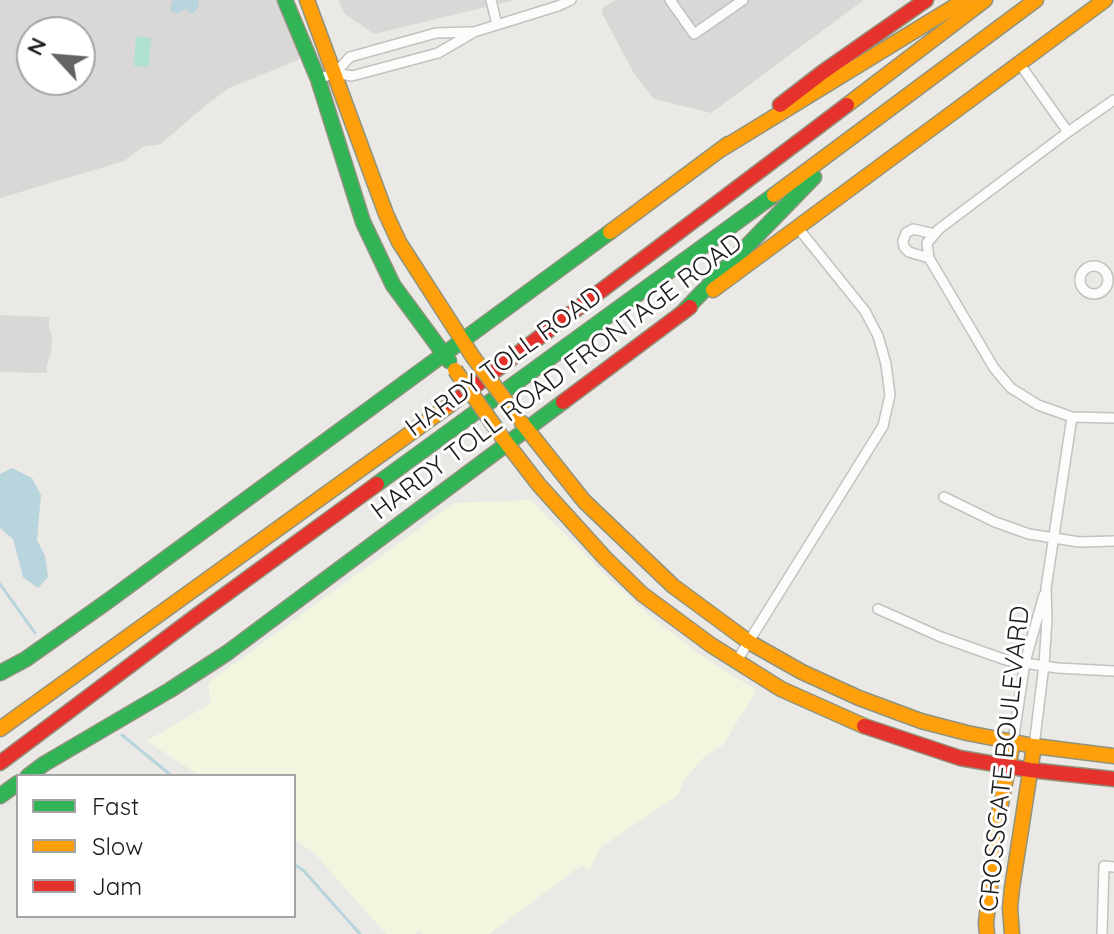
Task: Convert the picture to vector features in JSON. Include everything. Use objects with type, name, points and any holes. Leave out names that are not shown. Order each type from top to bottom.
[{"type":"main road","points":[[285,0],[318,79],[363,222],[393,285],[539,485],[642,594],[736,662],[781,689],[888,735],[960,758],[1030,770],[1114,779]]},
{"type":"main road","points":[[307,0],[399,242],[473,357],[584,501],[673,586],[749,642],[802,672],[859,698],[921,721],[967,733],[1034,746],[1114,756]]},
{"type":"main road","points":[[0,673],[26,659],[108,601],[823,72],[926,0]]},
{"type":"main road","points":[[720,150],[965,0]]},
{"type":"main road","name":"HARDY TOLL ROAD","points":[[0,729],[501,368],[985,0]]},
{"type":"main road","name":"HARDY TOLL ROAD","points":[[0,763],[1036,0]]},
{"type":"main road","name":"HARDY TOLL ROAD FRONTAGE ROAD","points":[[31,774],[227,653],[503,439],[527,429],[1105,0]]},
{"type":"main road","points":[[682,313],[851,139]]},
{"type":"main road","points":[[363,222],[386,214]]},
{"type":"main road","points":[[605,558],[625,541]]},
{"type":"main road","points":[[888,735],[896,712]]},
{"type":"main road","name":"CROSSGATE BOULEVARD","points":[[987,934],[997,824],[1013,742]]},
{"type":"main road","name":"CROSSGATE BOULEVARD","points":[[1012,934],[1010,908],[1034,746]]},
{"type":"main road","points":[[988,909],[1010,908]]},
{"type":"street","points":[[491,0],[497,25]]},
{"type":"street","points":[[335,73],[352,76],[438,53],[474,32],[571,0]]},
{"type":"street","points":[[670,0],[694,34],[743,0]]},
{"type":"street","points":[[318,79],[335,73],[350,57],[436,33],[474,32]]},
{"type":"street","points":[[1019,63],[1068,132]]},
{"type":"street","points":[[1114,100],[934,234],[927,243],[929,258],[994,368],[1011,388],[1038,405],[1072,417],[1114,418]]},
{"type":"street","points":[[736,662],[883,426],[890,395],[878,336],[865,311],[798,228]]},
{"type":"street","points":[[929,258],[909,252],[903,241],[906,233],[913,229],[934,234]]},
{"type":"street","name":"CROSSGATE BOULEVARD","points":[[1013,742],[1025,662],[1046,588],[1072,417]]},
{"type":"street","points":[[944,497],[995,522],[1029,534],[1079,542],[1114,541]]},
{"type":"street","name":"CROSSGATE BOULEVARD","points":[[1034,746],[1044,665],[1046,588]]},
{"type":"street","points":[[878,609],[941,637],[1006,660],[1114,671]]},
{"type":"street","points":[[1102,934],[1109,866]]},
{"type":"shaded area","points":[[0,0],[279,0],[299,55],[298,60],[229,88],[161,144],[143,147],[124,161],[0,198]]},
{"type":"shaded area","points":[[338,0],[515,0],[374,34],[345,14]]},
{"type":"shaded area","points":[[616,0],[864,0],[711,113],[654,99],[633,72],[602,13],[602,8]]},
{"type":"shaded area","points":[[0,315],[49,317],[52,337],[47,373],[0,372]]},
{"type":"shaded area","points":[[531,500],[652,618],[710,662],[757,690],[723,745],[704,757],[684,780],[678,795],[600,848],[587,870],[582,865],[489,934],[422,934],[420,931],[415,934],[386,934],[313,852],[296,840],[296,774],[197,774],[147,741],[211,703],[208,683],[454,503]]},
{"type":"green space","points":[[136,36],[151,38],[149,67],[134,66]]},
{"type":"water","points":[[175,0],[198,1],[199,6],[193,14],[185,9],[178,14],[170,11]]},
{"type":"water","points":[[12,468],[32,478],[41,495],[37,540],[45,556],[48,577],[38,588],[23,577],[13,539],[0,528],[0,474]]},
{"type":"waterway","points":[[0,584],[35,633]]},
{"type":"waterway","points":[[122,735],[170,774]]},
{"type":"waterway","points":[[296,865],[360,934]]},
{"type":"traffic: fast","points":[[285,0],[318,79],[363,222],[393,285],[449,361]]},
{"type":"traffic: fast","points":[[682,313],[814,177]]},
{"type":"traffic: fast","points":[[377,484],[774,195]]},
{"type":"traffic: fast","points":[[0,673],[26,659],[108,601],[610,232]]},
{"type":"traffic: fast","points":[[31,774],[227,653],[563,402]]},
{"type":"traffic: fast","points":[[0,796],[16,784]]},
{"type":"traffic: slow","points":[[307,0],[399,242],[473,357]]},
{"type":"traffic: slow","points":[[720,150],[965,0]]},
{"type":"traffic: slow","points":[[847,105],[985,0]]},
{"type":"traffic: slow","points":[[774,195],[1036,0]]},
{"type":"traffic: slow","points":[[713,290],[1105,0]]},
{"type":"traffic: slow","points":[[610,232],[728,144]]},
{"type":"traffic: slow","points":[[473,357],[517,416]]},
{"type":"traffic: slow","points":[[455,370],[500,434]]},
{"type":"traffic: slow","points":[[0,729],[451,404]]},
{"type":"traffic: slow","points":[[522,423],[584,501],[673,586],[749,642],[802,672],[921,721],[1034,746],[1114,756]]},
{"type":"traffic: slow","points":[[502,437],[539,485],[642,594],[711,645],[781,689],[864,726]]},
{"type":"traffic: slow","points":[[987,934],[997,824],[1013,742]]},
{"type":"traffic: slow","points":[[1012,934],[1012,888],[1034,746]]},
{"type":"traffic: jam","points":[[780,105],[926,0]]},
{"type":"traffic: jam","points":[[451,404],[847,105]]},
{"type":"traffic: jam","points":[[563,402],[690,307]]},
{"type":"traffic: jam","points":[[0,763],[377,484]]},
{"type":"traffic: jam","points":[[864,726],[960,758],[1030,770],[1114,779]]}]
